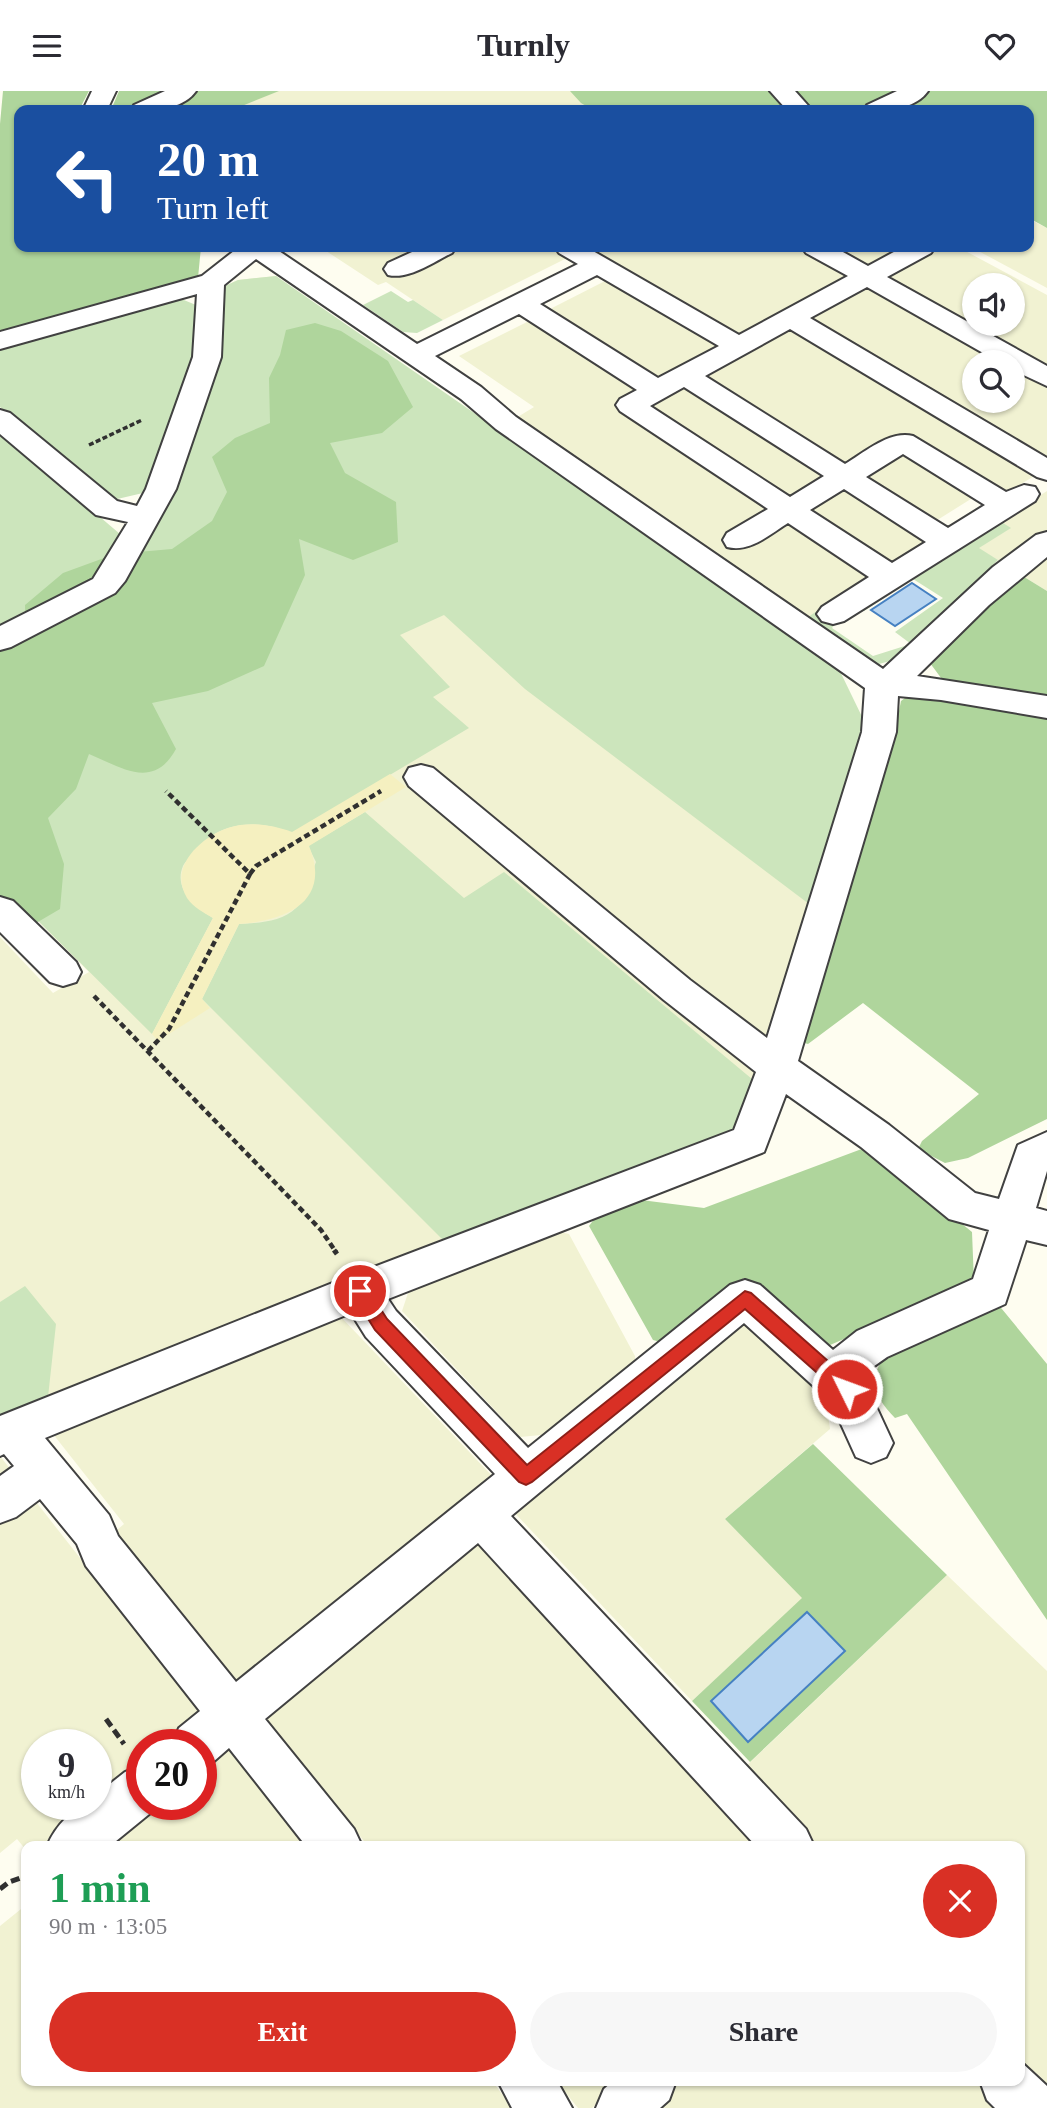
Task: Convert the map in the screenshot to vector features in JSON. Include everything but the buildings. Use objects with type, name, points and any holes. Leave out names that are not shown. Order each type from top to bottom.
[{"type":"lane","points":[[154,105],[184,91]]},
{"type":"lane","points":[[782,91],[795,105]]},
{"type":"lane","points":[[887,105],[916,91]]},
{"type":"lane","points":[[0,341],[211,282],[249,252]]},
{"type":"lane","points":[[262,252],[471,393],[506,423],[882,684],[941,689],[1047,707]]},
{"type":"lane","points":[[397,269],[433,252]]},
{"type":"lane","points":[[577,252],[738,346]]},
{"type":"lane","points":[[824,252],[1047,378]]},
{"type":"lane","points":[[891,577],[630,405],[913,252]]},
{"type":"lane","points":[[415,355],[598,264]]},
{"type":"lane","points":[[0,639],[104,586],[114,575],[161,489],[206,357],[211,282]]},
{"type":"lane","points":[[520,303],[657,390]]},
{"type":"lane","points":[[790,318],[1047,471]]},
{"type":"lane","points":[[685,375],[948,542]]},
{"type":"lane","points":[[0,419],[107,508],[145,517]]},
{"type":"lane","points":[[738,540],[903,442],[1006,505]]},
{"type":"lane","points":[[833,614],[1047,479]]},
{"type":"lane","points":[[882,684],[901,675],[921,652],[1010,567],[1047,542]]},
{"type":"lane","points":[[333,1841],[102,1551],[93,1530],[44,1470],[6,1434],[360,1291],[750,1141],[777,1067],[879,732],[882,684]]},
{"type":"lane","points":[[421,777],[677,990],[777,1067],[875,1136],[963,1207],[1030,1224]]},
{"type":"lane","points":[[0,910],[63,972]]},
{"type":"lane","points":[[847,1389],[849,1360],[872,1344],[990,1290],[1030,1224],[1032,1156],[1047,1148]]},
{"type":"lane","points":[[360,1291],[381,1324],[526,1476]]},
{"type":"lane","points":[[215,1729],[745,1298],[847,1389],[870,1443]]},
{"type":"lane","points":[[0,1502],[44,1470]]},
{"type":"lane","points":[[480,1514],[784,1841]]},
{"type":"lane","points":[[78,1841],[126,1802]]},
{"type":"lane","points":[[528,2086],[545,2108]]},
{"type":"lane","points":[[623,2108],[645,2086]]},
{"type":"lane","points":[[1011,2086],[1031,2108]]},
{"type":"path","points":[[52,463],[193,396]]},
{"type":"path","points":[[148,1051],[169,1029],[256,866],[398,781],[421,777]]},
{"type":"path","points":[[166,790],[250,874]]},
{"type":"path","points":[[63,972],[79,980],[321,1230],[360,1291]]},
{"type":"path","points":[[0,1889],[21,1878]]},
{"type":"green space","points":[[3,91],[89,91],[82,105],[14,105],[14,252],[201,252],[198,278],[0,334],[0,124]]},
{"type":"green space","points":[[119,91],[170,91],[142,105],[113,105]]},
{"type":"green space","points":[[195,91],[279,91],[244,105],[165,105]]},
{"type":"green space","points":[[268,91],[594,91],[619,105],[239,105]]},
{"type":"green space","points":[[570,91],[774,91],[786,105],[584,105]]},
{"type":"green space","points":[[791,91],[901,91],[867,105],[806,105]]},
{"type":"green space","points":[[930,91],[1047,91],[1047,228],[1034,221],[1034,105],[908,105]]},
{"type":"green space","points":[[1034,222],[1047,228],[1047,288],[1025,276],[1025,273],[1019,273],[980,252],[1034,252]]},
{"type":"green space","points":[[328,252],[417,252],[385,267],[397,276],[449,252],[567,254],[567,258],[443,320],[386,282],[378,285]]},
{"type":"green space","points":[[592,252],[808,252],[846,273],[847,278],[742,334],[734,334]]},
{"type":"green space","points":[[839,252],[896,252],[871,266],[862,265]]},
{"type":"green space","points":[[931,252],[967,252],[1006,273],[962,273],[962,321],[890,280],[888,275]]},
{"type":"green space","points":[[276,276],[867,727],[735,1132],[0,1416],[0,937],[53,993],[89,972],[0,883],[129,575],[173,493],[221,356],[225,286],[238,280]]},
{"type":"green space","points":[[276,276],[836,663],[867,727],[809,904],[525,689],[444,615],[400,635],[450,687],[433,697],[469,728],[292,833],[253,824],[223,830],[205,842],[183,866],[181,882],[193,903],[213,918],[152,1034],[0,883],[129,575],[173,493],[221,356],[225,286],[238,280]]},
{"type":"green space","points":[[605,281],[613,281],[717,343],[718,347],[661,377],[654,377],[553,313],[552,308]]},
{"type":"green space","points":[[1025,283],[1047,295],[1047,369],[1025,357],[1025,350],[1013,350],[989,336],[1025,336]]},
{"type":"green space","points":[[865,287],[873,287],[983,350],[962,350],[962,413],[1025,413],[1025,374],[1047,387],[1047,465],[803,321]]},
{"type":"green space","points":[[391,291],[408,302],[413,300],[443,320],[417,333],[403,332],[363,305]]},
{"type":"green space","points":[[179,298],[196,305],[193,357],[143,493],[113,500],[0,407],[0,349]]},
{"type":"green space","points":[[527,322],[536,322],[640,390],[618,402],[785,519],[878,573],[805,619],[516,418],[534,407],[459,356]]},
{"type":"green space","points":[[315,323],[341,331],[388,361],[413,407],[382,433],[330,443],[345,473],[396,502],[398,542],[353,560],[299,539],[305,575],[264,666],[208,691],[152,703],[176,749],[167,762],[157,769],[136,772],[89,754],[76,789],[48,818],[64,864],[60,909],[31,926],[0,924],[0,647],[26,634],[25,605],[63,573],[115,554],[172,549],[212,521],[227,492],[212,457],[235,438],[270,423],[269,378],[280,355],[286,330]]},
{"type":"green space","points":[[794,325],[1041,472],[1006,493],[908,433],[846,470],[699,377]]},
{"type":"green space","points":[[688,383],[835,477],[788,504],[642,408]]},
{"type":"green space","points":[[0,432],[120,534],[95,578],[0,626]]},
{"type":"green space","points":[[899,450],[974,497],[931,524],[855,476]]},
{"type":"green space","points":[[844,483],[933,539],[887,568],[798,510]]},
{"type":"green space","points":[[1047,491],[1047,591],[978,548],[1010,528],[1000,521]]},
{"type":"green space","points":[[1000,521],[1011,528],[979,548],[998,560],[901,658],[879,664],[869,661],[805,619],[817,611],[835,624],[832,628],[873,656],[911,644],[895,632],[943,598],[913,579],[864,611],[861,609]]},
{"type":"green space","points":[[1021,575],[1047,591],[1047,699],[944,682],[930,663],[932,655]]},
{"type":"green space","points":[[909,695],[1047,713],[1047,1119],[968,1158],[945,1163],[918,1149],[922,1141],[979,1094],[863,1003],[808,1044],[801,1042],[894,736],[901,701]]},
{"type":"green space","points":[[365,812],[464,898],[504,872],[752,1079],[735,1132],[444,1241],[202,999],[239,924],[277,919],[296,908],[316,862],[308,846]]},
{"type":"green space","points":[[867,1147],[972,1232],[974,1282],[821,1349],[744,1278],[664,1343],[653,1340],[589,1226],[595,1218],[641,1200],[704,1208]]},
{"type":"green space","points":[[560,1232],[569,1234],[635,1356],[635,1368],[552,1434],[520,1437],[402,1311],[409,1290]]},
{"type":"green space","points":[[25,1286],[56,1324],[48,1397],[0,1416],[0,1302]]},
{"type":"green space","points":[[997,1303],[1047,1364],[1047,1620],[907,1414],[895,1418],[882,1403],[876,1387],[877,1371],[887,1353]]},
{"type":"green space","points":[[341,1317],[495,1479],[240,1687],[119,1536],[117,1530],[124,1524],[53,1434]]},
{"type":"green space","points":[[742,1319],[824,1383],[830,1429],[725,1519],[803,1598],[692,1701],[511,1509]]},
{"type":"green space","points":[[813,1444],[947,1575],[750,1762],[692,1701],[802,1598],[725,1519]]},
{"type":"green space","points":[[0,1456],[204,1716],[188,1729],[126,1729],[126,1780],[112,1791],[112,1729],[21,1729],[21,1820],[77,1820],[51,1841],[21,1841],[21,1844],[17,1839],[0,1853]]},
{"type":"green space","points":[[467,1545],[483,1545],[756,1841],[364,1841],[261,1713]]},
{"type":"green space","points":[[947,1575],[1047,1671],[1047,2098],[1025,2074],[1025,1841],[808,1841],[742,1770]]},
{"type":"green space","points":[[225,1742],[303,1841],[104,1841],[130,1820],[217,1820],[217,1749]]},
{"type":"green space","points":[[21,1909],[21,2086],[496,2086],[513,2108],[0,2108],[0,1926]]},
{"type":"green space","points":[[560,2086],[615,2086],[592,2108],[578,2108]]},
{"type":"green space","points":[[673,2086],[982,2086],[1003,2108],[651,2108]]},
{"type":"sand","points":[[390,774],[406,787],[309,846],[315,865],[315,881],[310,894],[301,905],[288,913],[239,924],[202,999],[210,1008],[158,1041],[152,1034],[213,918],[192,904],[182,886],[182,875],[190,855],[208,838],[236,826],[261,825],[292,832]]},
{"type":"water","points":[[912,583],[936,599],[895,626],[871,610]]},
{"type":"water","points":[[807,1612],[845,1651],[748,1742],[711,1701]]},
{"type":"route","points":[[360,1291],[381,1324],[526,1476],[745,1298],[847,1389]]}]
